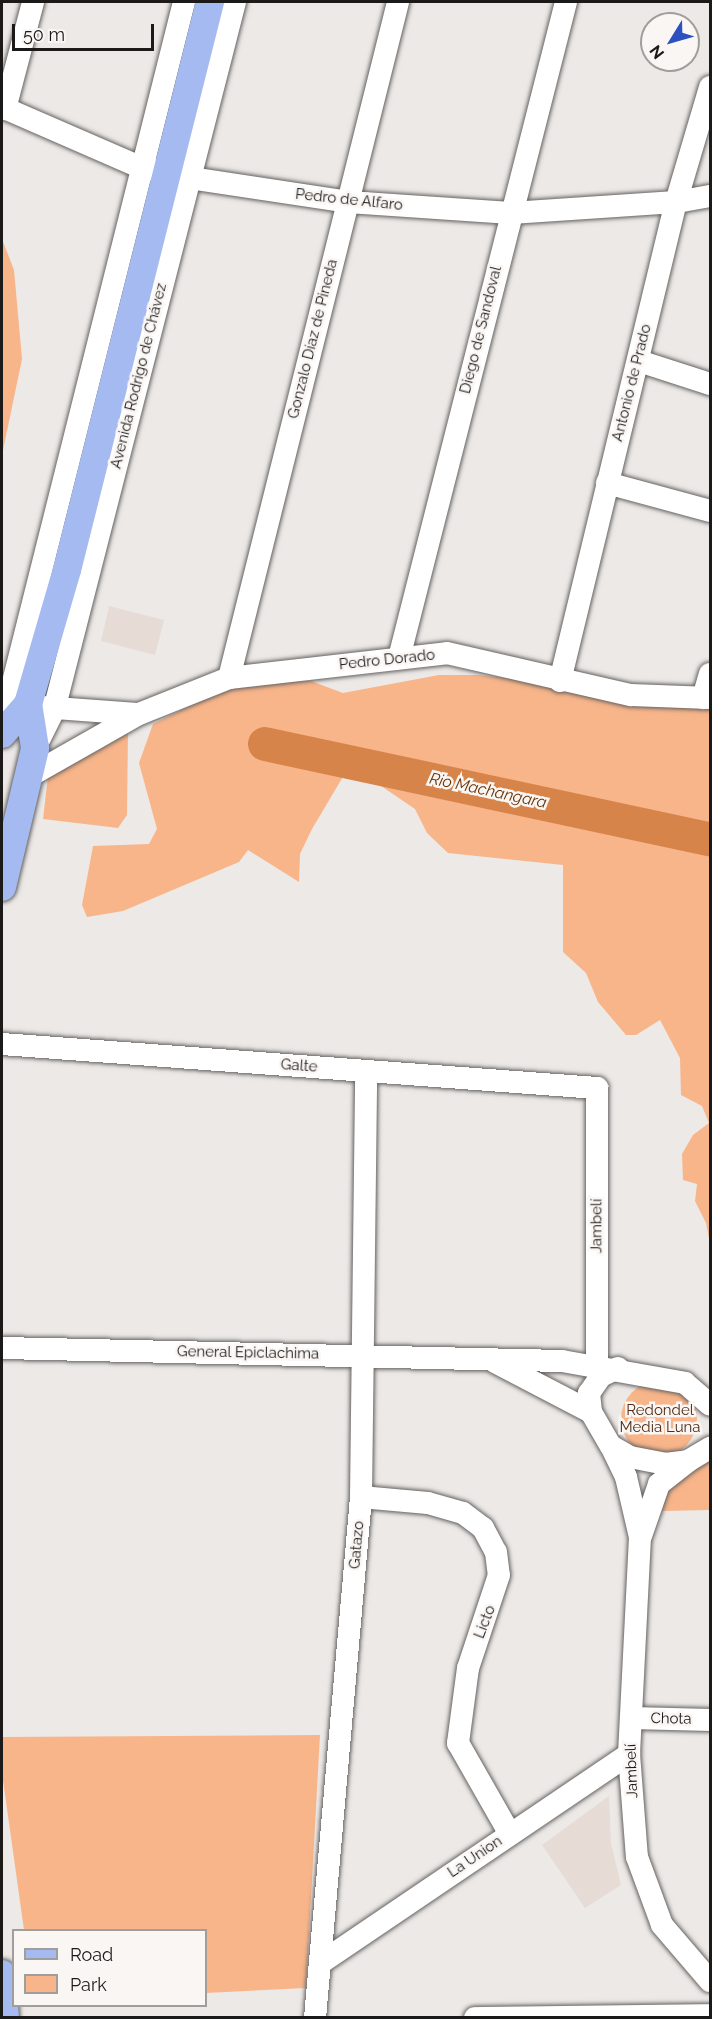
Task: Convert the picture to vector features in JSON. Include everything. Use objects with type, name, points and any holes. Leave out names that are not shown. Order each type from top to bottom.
[{"type":"main road","name":"Avenida Rodrigo de Chávez","points":[[2,887],[35,748],[67,570],[210,2]]},
{"type":"main road","name":"Avenida Rodrigo de Chávez","points":[[2,734],[41,707]]},
{"type":"main road","points":[[2,1974],[5,2018]]},
{"type":"street","points":[[3,108],[33,2]]},
{"type":"street","name":"Avenida Rodrigo de Chávez","points":[[166,173],[184,2]]},
{"type":"street","name":"Avenida Rodrigo de Chávez","points":[[2,726],[166,173],[235,2]]},
{"type":"street","name":"Gonzalo Díaz de Pineda","points":[[229,678],[398,2]]},
{"type":"street","name":"Diego de Sandoval","points":[[399,658],[566,2]]},
{"type":"street","name":"Antonio de Prado","points":[[560,681],[676,202],[711,87]]},
{"type":"street","name":"Pedro de Alfaro","points":[[3,108],[166,173],[348,202],[511,213],[676,202],[711,196]]},
{"type":"street","points":[[639,360],[711,384]]},
{"type":"street","points":[[607,483],[711,511]]},
{"type":"street","name":"Pedro Dorado","points":[[28,777],[139,714],[229,678],[399,658],[447,653],[560,681],[631,695],[707,698]]},
{"type":"street","points":[[707,698],[711,674]]},
{"type":"street","name":"Pedro Dorado","points":[[41,707],[139,714]]},
{"type":"street","name":"Galte","points":[[2,1044],[597,1088]]},
{"type":"street","name":"Gatazo","points":[[315,2018],[322,1962],[361,1497],[366,1071]]},
{"type":"street","name":"Jambelí","points":[[597,1088],[607,1366]]},
{"type":"street","name":"General Epiclachima","points":[[2,1348],[494,1361],[540,1359],[607,1366]]},
{"type":"street","name":"General Epiclachima","points":[[494,1361],[591,1412]]},
{"type":"street","points":[[709,1445],[688,1461],[665,1464],[630,1457],[611,1446],[591,1412],[589,1393],[607,1366],[711,1388]]},
{"type":"street","points":[[685,1383],[711,1405]]},
{"type":"street","name":"Jambelí","points":[[611,1446],[626,1478],[640,1537],[629,1754],[637,1857],[662,1925],[711,1981]]},
{"type":"street","name":"Jambelí","points":[[640,1537],[659,1484],[688,1461]]},
{"type":"street","name":"Licto","points":[[361,1497],[428,1503],[463,1513],[483,1528],[496,1552],[499,1575],[468,1668],[458,1743],[510,1834]]},
{"type":"street","name":"Chota","points":[[632,1718],[711,1720]]},
{"type":"street","name":"La Union","points":[[322,1962],[629,1754]]},
{"type":"street","points":[[475,2018],[711,2015]]},
{"type":"shaded area","points":[[109,606],[164,620],[155,655],[101,641]]},
{"type":"shaded area","points":[[609,1796],[611,1843],[621,1885],[585,1908],[542,1845]]},
{"type":"green space","points":[[2,239],[14,270],[22,359],[2,455]]},
{"type":"green space","points":[[439,675],[478,675],[710,701],[710,1244],[706,1223],[695,1201],[697,1184],[683,1180],[682,1154],[693,1135],[709,1123],[702,1106],[681,1095],[680,1058],[660,1020],[636,1035],[626,1035],[598,1002],[586,973],[563,952],[563,865],[448,853],[427,833],[415,809],[362,773],[344,775],[312,829],[300,854],[299,882],[248,850],[239,862],[123,911],[87,917],[82,905],[93,846],[149,844],[157,829],[139,763],[153,724],[225,689],[265,680],[311,681],[343,693]]},
{"type":"green space","points":[[128,729],[127,815],[118,828],[43,819],[48,776]]},
{"type":"green space","name":"Redondel Media Luna","points":[[659,1381],[673,1384],[686,1392],[694,1405],[697,1419],[694,1433],[686,1446],[673,1454],[659,1457],[645,1454],[632,1446],[624,1433],[621,1419],[624,1405],[632,1392],[645,1384]]},
{"type":"green space","points":[[710,1457],[710,1510],[662,1511],[664,1490]]},
{"type":"green space","points":[[320,1735],[306,1988],[207,1993],[207,1929],[24,1929],[2,1773],[2,1737]]},
{"type":"waterway","name":"Rio Machangara","points":[[265,744],[710,839]]}]
